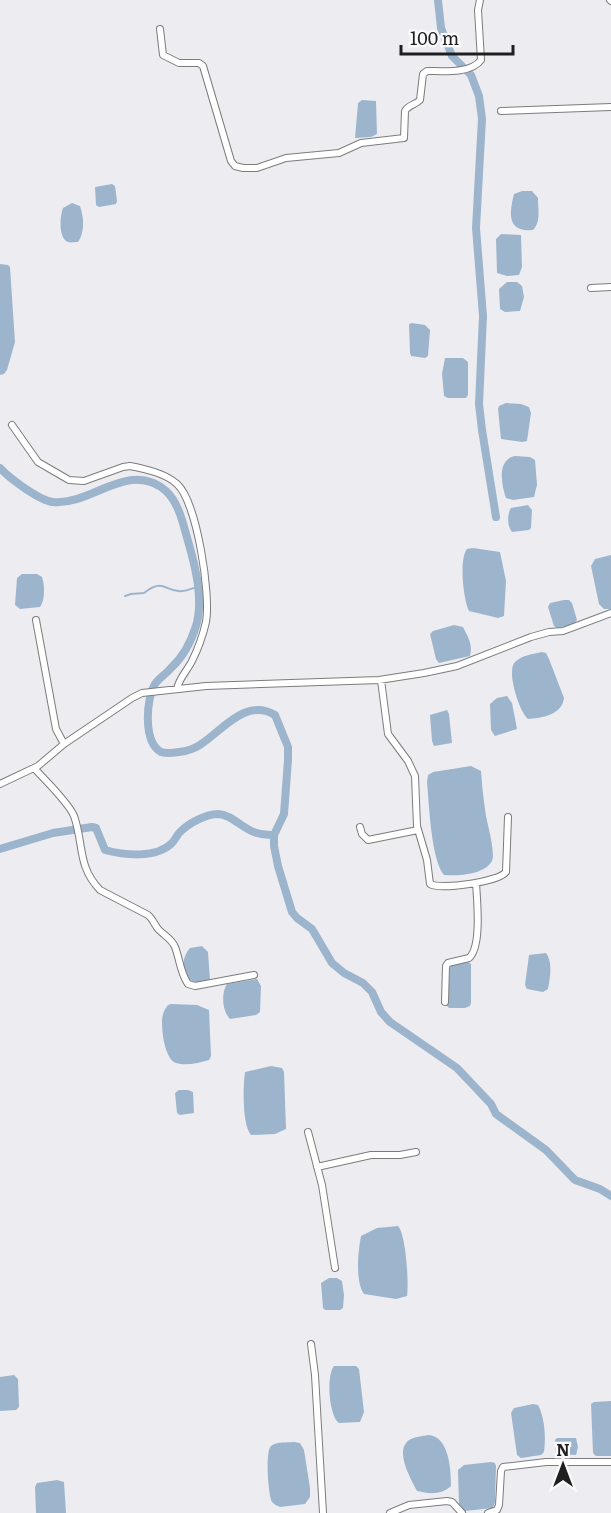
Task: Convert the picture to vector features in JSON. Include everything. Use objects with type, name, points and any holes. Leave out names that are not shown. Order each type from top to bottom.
[{"type":"street","points":[[160,29],[163,55],[179,63],[199,63],[203,66],[231,162],[243,168],[256,168],[286,158],[328,155],[339,153],[361,143],[404,138],[405,111],[407,107],[420,100],[423,74],[427,71],[470,67],[477,65],[481,60],[478,10],[480,0]]},
{"type":"street","points":[[501,111],[611,107]]},
{"type":"street","points":[[591,288],[611,287]]},
{"type":"street","points":[[12,425],[38,462],[69,480],[84,481],[130,466],[168,477],[185,493],[201,554],[207,609],[202,636],[177,689]]},
{"type":"street","points":[[0,784],[34,768],[64,744],[142,693],[206,686],[381,680],[424,674],[457,666],[531,637],[563,631],[611,613]]},
{"type":"street","points":[[36,620],[56,729],[64,744]]},
{"type":"street","points":[[381,680],[388,734],[416,776],[418,830],[427,860],[430,884],[437,887],[500,878],[506,872],[508,817]]},
{"type":"street","points":[[34,768],[73,813],[86,870],[95,885],[100,890],[148,915],[157,929],[170,938],[175,946],[182,974],[188,984],[195,986],[254,975]]},
{"type":"street","points":[[360,827],[362,834],[368,840],[418,830]]},
{"type":"street","points":[[445,1002],[446,966],[448,963],[469,958],[474,951],[477,915],[476,883]]},
{"type":"street","points":[[308,1132],[327,1208],[335,1268]]},
{"type":"street","points":[[317,1167],[370,1155],[400,1155],[416,1152]]},
{"type":"street","points":[[311,1344],[315,1375],[322,1513]]},
{"type":"street","points":[[488,1513],[497,1510],[499,1505],[503,1467],[546,1462],[611,1462]]},
{"type":"street","points":[[390,1513],[409,1505],[447,1501],[452,1502],[462,1513]]},
{"type":"water","points":[[362,100],[376,101],[377,134],[371,137],[355,138],[358,103]]},
{"type":"water","points":[[112,184],[115,186],[116,204],[99,207],[96,205],[95,187]]},
{"type":"water","points":[[532,191],[538,198],[538,219],[533,230],[518,228],[512,220],[511,208],[514,194]]},
{"type":"water","points":[[72,203],[80,206],[82,215],[83,229],[78,242],[68,242],[61,232],[63,208]]},
{"type":"water","points":[[501,234],[521,235],[522,267],[519,275],[507,276],[497,273],[496,239]]},
{"type":"water","points":[[0,264],[10,267],[15,342],[7,370],[0,375]]},
{"type":"water","points":[[507,282],[517,282],[522,286],[524,297],[520,311],[505,312],[500,309],[499,289]]},
{"type":"water","points":[[409,324],[425,325],[430,330],[428,356],[425,358],[411,356]]},
{"type":"water","points":[[445,358],[463,358],[468,362],[468,395],[466,398],[444,396],[442,374]]},
{"type":"water","points":[[506,403],[529,407],[531,413],[527,441],[501,439],[498,409]]},
{"type":"water","points":[[530,457],[535,460],[537,485],[534,497],[513,500],[506,498],[502,479],[503,467],[509,458]]},
{"type":"water","points":[[528,505],[532,510],[531,528],[512,532],[508,520],[511,508]]},
{"type":"water","points":[[467,549],[500,552],[506,581],[504,616],[498,618],[469,611],[464,589],[463,561]]},
{"type":"water","points":[[611,555],[611,609],[604,609],[599,604],[591,566],[595,559]]},
{"type":"water","points":[[22,574],[37,574],[42,577],[44,593],[40,607],[20,609],[15,605],[17,578]]},
{"type":"water","points":[[564,600],[572,603],[577,620],[574,624],[557,628],[554,626],[548,607],[550,603]]},
{"type":"water","points":[[454,625],[463,627],[470,644],[470,656],[439,663],[430,634]]},
{"type":"water","points":[[546,653],[549,659],[564,698],[560,708],[555,712],[528,719],[524,715],[515,691],[513,666],[521,658]]},
{"type":"water","points":[[507,696],[512,703],[517,729],[495,736],[491,730],[490,704],[497,698]]},
{"type":"water","points":[[447,710],[452,743],[434,746],[430,715]]},
{"type":"water","points":[[471,766],[481,771],[493,850],[492,861],[477,872],[444,875],[433,845],[428,775],[433,772]]},
{"type":"water","points":[[202,946],[208,952],[210,980],[195,983],[184,971],[184,962],[190,948]]},
{"type":"water","points":[[546,953],[550,965],[548,989],[543,992],[527,989],[525,985],[529,955]]},
{"type":"water","points":[[457,963],[471,964],[471,1003],[465,1008],[449,1008],[447,1006],[450,966]]},
{"type":"water","points":[[257,979],[261,986],[260,1012],[256,1015],[230,1019],[223,1002],[227,984]]},
{"type":"water","points":[[171,1004],[197,1005],[209,1010],[211,1056],[209,1060],[184,1064],[176,1063],[168,1055],[162,1019],[164,1011]]},
{"type":"water","points":[[271,1066],[282,1068],[284,1072],[286,1129],[275,1134],[251,1135],[245,1114],[245,1072]]},
{"type":"water","points":[[179,1090],[193,1092],[194,1113],[180,1115],[177,1113],[175,1093]]},
{"type":"water","points":[[398,1226],[405,1248],[407,1296],[396,1299],[364,1294],[358,1274],[361,1236],[377,1228]]},
{"type":"water","points":[[329,1278],[342,1281],[344,1295],[343,1308],[340,1310],[323,1308],[321,1283]]},
{"type":"water","points":[[334,1366],[356,1366],[359,1369],[364,1412],[360,1422],[339,1423],[333,1413],[329,1387]]},
{"type":"water","points":[[14,1375],[18,1379],[19,1407],[16,1410],[0,1411],[0,1377]]},
{"type":"water","points":[[611,1401],[611,1456],[596,1456],[593,1453],[591,1404]]},
{"type":"water","points":[[538,1405],[544,1422],[544,1452],[541,1455],[521,1458],[517,1455],[511,1413],[514,1408]]},
{"type":"water","points":[[428,1435],[435,1437],[445,1447],[451,1486],[431,1493],[417,1491],[403,1458],[405,1445],[409,1440]]},
{"type":"water","points":[[557,1438],[576,1438],[578,1447],[576,1455],[556,1454],[555,1440]]},
{"type":"water","points":[[276,1443],[300,1443],[304,1450],[310,1497],[305,1504],[280,1507],[272,1502],[269,1491],[269,1450]]},
{"type":"water","points":[[491,1462],[496,1466],[493,1508],[465,1511],[459,1504],[458,1470],[464,1465]]},
{"type":"water","points":[[57,1480],[64,1482],[66,1513],[36,1513],[35,1487],[37,1483]]},
{"type":"waterway","points":[[438,0],[441,28],[452,56],[471,75],[479,96],[482,119],[476,228],[483,316],[479,404],[496,517]]},
{"type":"waterway","points":[[0,468],[17,483],[47,501],[53,502],[81,497],[124,481],[152,482],[166,491],[180,514],[191,550],[198,583],[199,605],[196,626],[186,649],[152,691],[148,720],[151,739],[155,747],[166,753],[186,751],[195,748],[246,712],[265,711],[275,715],[288,747],[288,760],[284,814],[274,835],[274,846],[292,912],[312,929],[332,963],[344,973],[363,983],[372,992],[381,1012],[390,1022],[457,1068],[491,1104],[496,1114],[546,1150],[575,1180],[600,1189],[611,1196]]},
{"type":"waterway","points":[[125,596],[144,593],[156,586],[176,591],[186,591],[197,587]]},
{"type":"waterway","points":[[0,849],[53,833],[92,827],[96,828],[105,850],[149,854],[172,843],[180,832],[193,822],[218,814],[225,815],[256,833],[274,835]]}]
